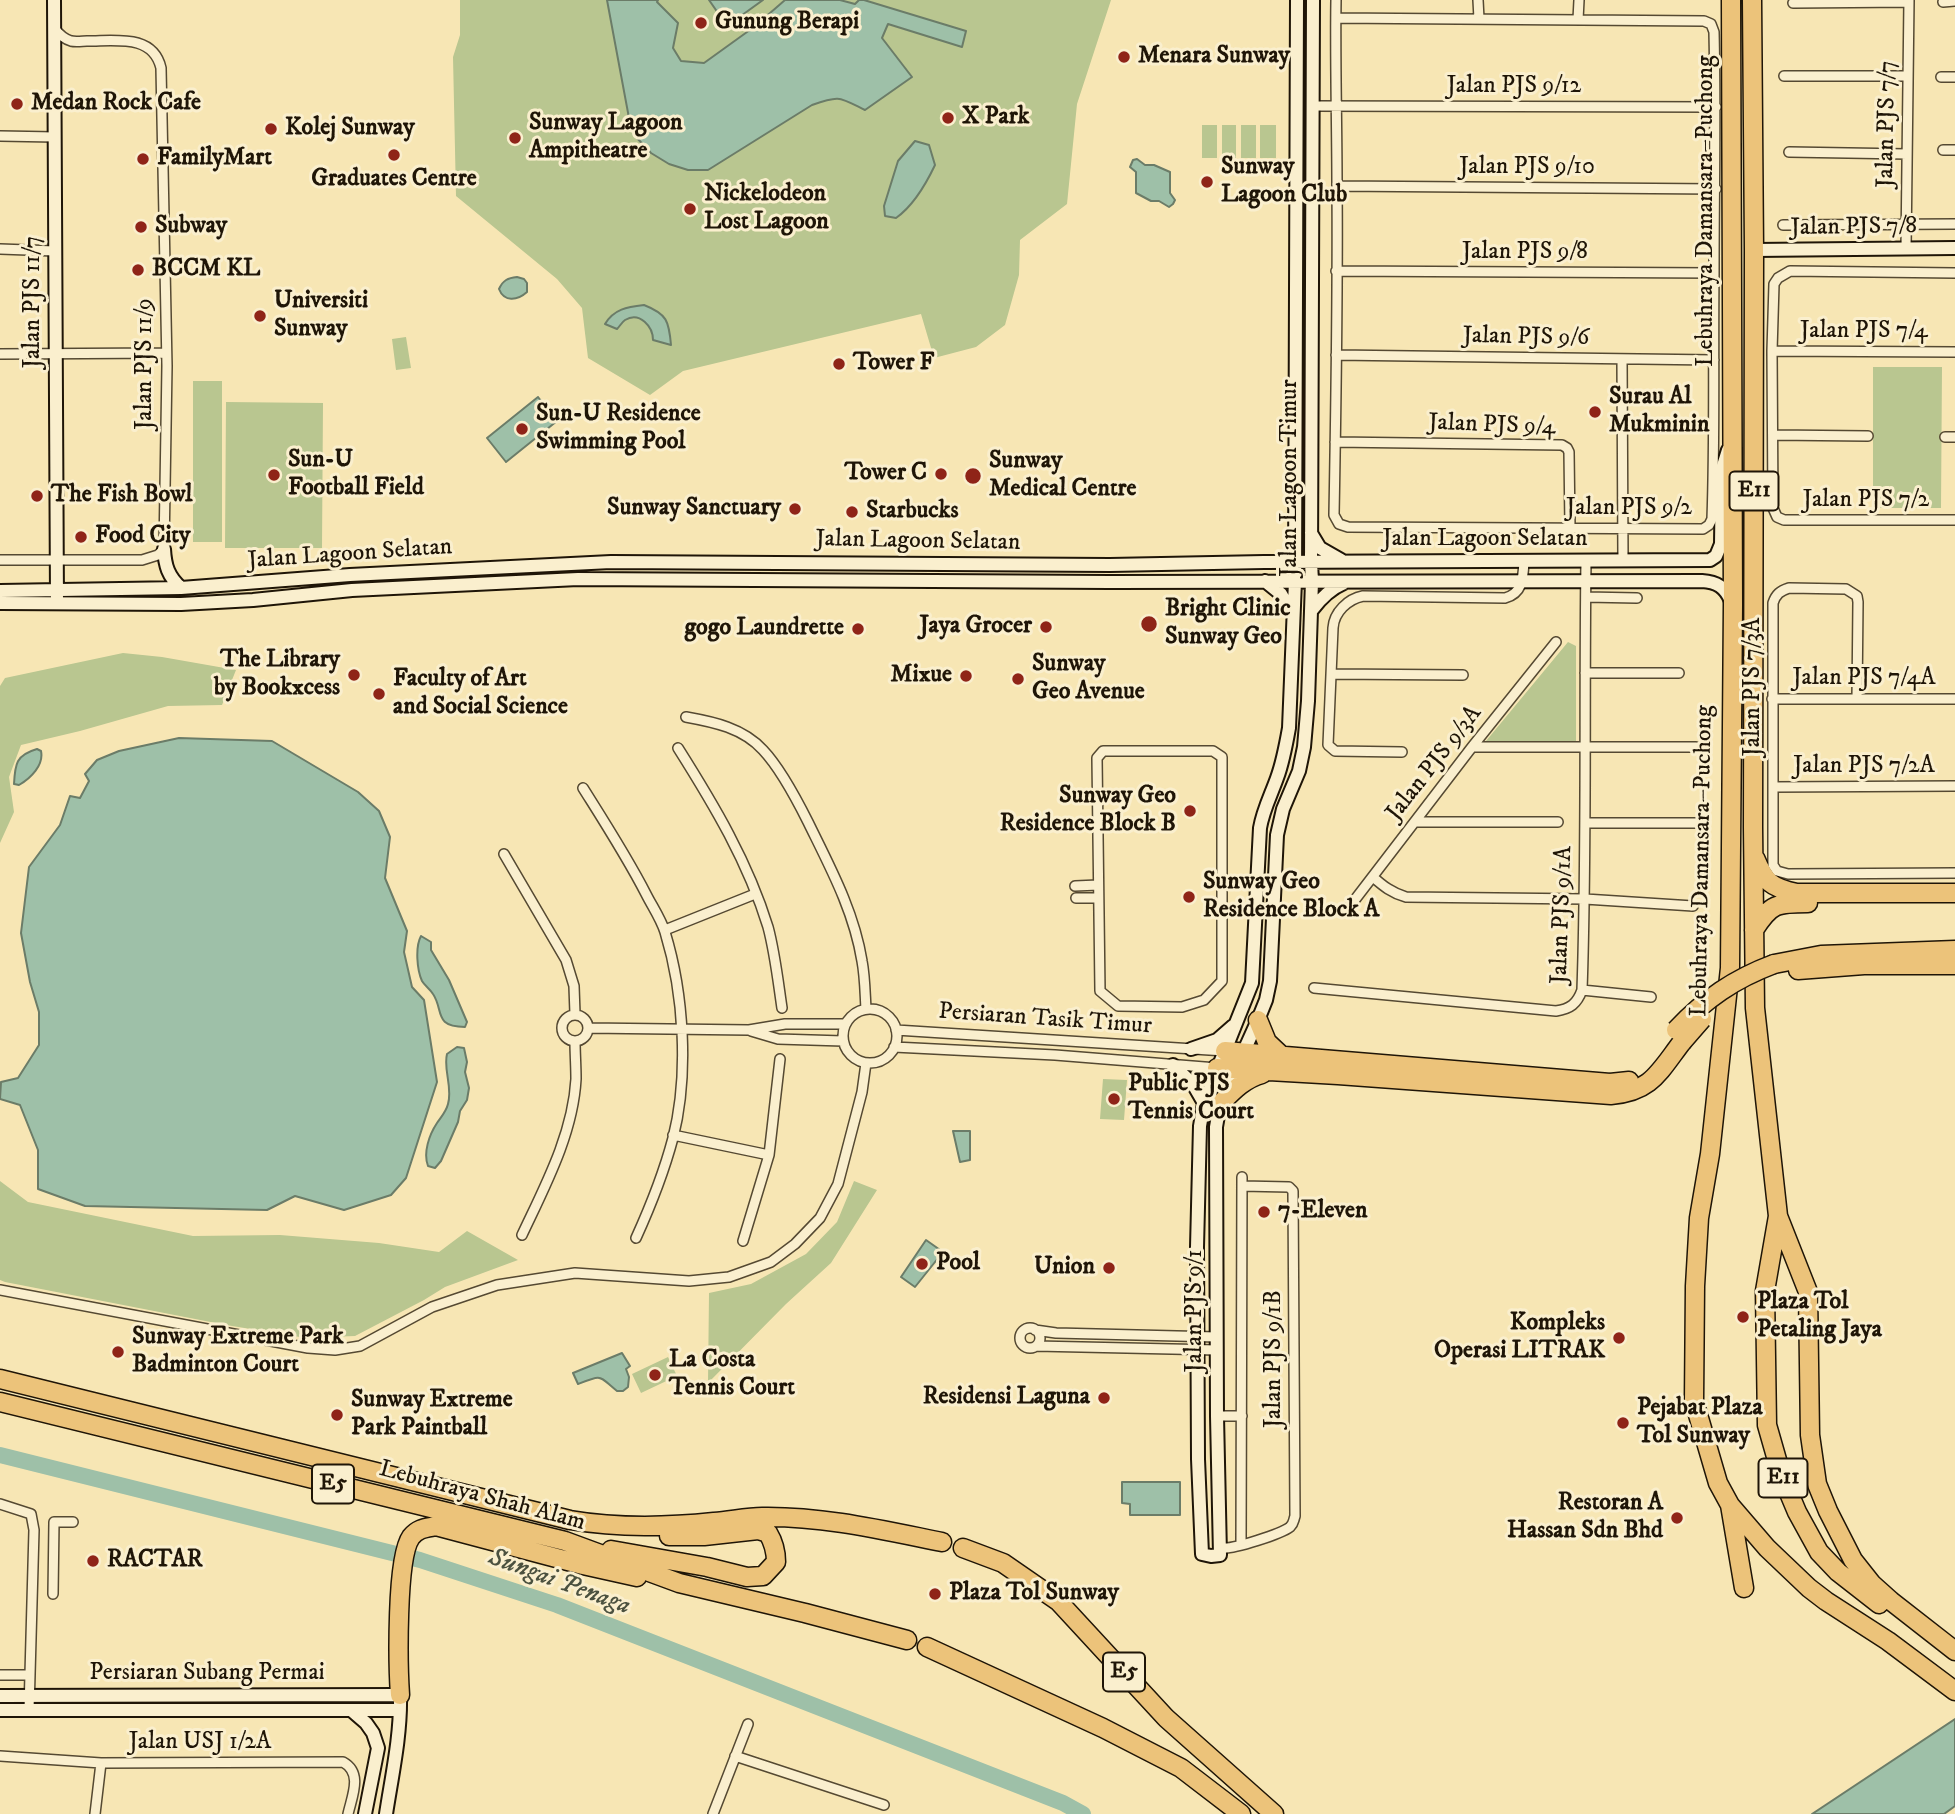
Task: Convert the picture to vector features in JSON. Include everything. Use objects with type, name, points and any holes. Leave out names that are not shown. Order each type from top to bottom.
[{"type":"highway","name":"Lebuhraya Damansara–Puchong","points":[[1731,0],[1733,440],[1730,968],[1710,1154],[1699,1218],[1695,1286],[1694,1401],[1715,1475],[1730,1505],[1767,1548],[1826,1601],[1908,1654],[1955,1691]]},
{"type":"highway","name":"Lebuhraya Damansara–Puchong","points":[[1752,0],[1755,1008],[1778,1216],[1808,1292],[1809,1423],[1817,1483],[1828,1511],[1853,1560],[1872,1584],[1955,1664]]},
{"type":"highway","points":[[1753,853],[1762,876],[1780,890],[1955,892]]},
{"type":"highway","points":[[1754,930],[1769,910],[1786,903],[1955,902]]},
{"type":"highway","points":[[1775,969],[1821,955],[1955,950]]},
{"type":"highway","points":[[1864,965],[1907,974],[1955,974]]},
{"type":"highway","points":[[1226,1069],[1611,1096],[1633,1092],[1651,1082],[1697,1008],[1723,989],[1754,972],[1864,965],[1955,965]]},
{"type":"highway","points":[[1258,1020],[1266,1042],[1283,1057]]},
{"type":"highway","points":[[1234,1052],[1620,1083],[1629,1081],[1646,1070],[1679,1036]]},
{"type":"highway","points":[[1212,1104],[1252,1077],[1269,1072]]},
{"type":"highway","name":"Lebuhraya Damansara–Puchong","points":[[1778,1216],[1765,1291],[1765,1317],[1767,1425],[1781,1474],[1797,1512],[1819,1552],[1838,1572],[1924,1633],[1955,1651]]},
{"type":"highway","name":"Lebuhraya Shah Alam","points":[[0,1379],[533,1511],[596,1524],[669,1525],[789,1517],[855,1524],[942,1542]]},
{"type":"highway","name":"Lebuhraya Shah Alam","points":[[0,1402],[565,1542],[679,1583],[907,1640]]},
{"type":"highway","points":[[0,1411],[102,1426]]},
{"type":"highway","points":[[1730,1505],[1744,1588]]},
{"type":"highway","points":[[565,1542],[707,1567],[747,1577],[763,1576],[776,1562],[773,1541],[768,1533],[758,1530],[704,1536],[671,1536],[596,1524]]},
{"type":"highway","points":[[400,1702],[401,1577],[407,1547],[411,1537],[420,1529],[436,1526],[612,1573],[679,1583]]},
{"type":"highway","name":"E5","points":[[963,1548],[1003,1563],[1058,1601],[1166,1718],[1274,1814]]},
{"type":"highway","name":"E5","points":[[927,1647],[1103,1728],[1181,1768],[1241,1814]]},
{"type":"main road","name":"Jalan PJS 11/7","points":[[54,0],[57,597]]},
{"type":"main road","name":"Jalan Lagoon Timur","points":[[1226,1069],[1234,1052],[1238,1021],[1248,997],[1254,970],[1262,816],[1286,748],[1289,728],[1295,581],[1297,0]]},
{"type":"main road","name":"Jalan Lagoon Timur","points":[[1226,1069],[1234,1052],[1258,1020],[1266,1000],[1270,981],[1277,835],[1283,809],[1303,760],[1308,701],[1312,610],[1313,0]]},
{"type":"main road","name":"Jalan PJS 7/8","points":[[1754,250],[1955,248]]},
{"type":"main road","name":"Jalan Lagoon Selatan","points":[[0,603],[351,575],[611,562],[1110,565],[1345,561],[1710,561],[1716,556],[1721,544],[1722,469],[1733,440]]},
{"type":"main road","points":[[1311,533],[1320,548],[1345,561]]},
{"type":"main road","points":[[1264,562],[1285,552],[1295,534]]},
{"type":"main road","points":[[164,549],[165,565],[181,588]]},
{"type":"main road","points":[[351,575],[352,590]]},
{"type":"main road","name":"Jalan Lagoon Selatan","points":[[0,591],[181,604],[352,590],[578,579],[1710,581],[1723,588],[1732,605]]},
{"type":"main road","points":[[1312,610],[1334,587],[1351,580]]},
{"type":"main road","points":[[1265,581],[1281,594],[1293,616]]},
{"type":"main road","points":[[1191,1049],[1217,1040],[1238,1021]]},
{"type":"main road","points":[[1173,1065],[1212,1104]]},
{"type":"main road","name":"Jalan PJS 9/1","points":[[1212,1104],[1216,1127],[1219,1550],[1211,1556],[1202,1554],[1198,1459],[1200,1126],[1226,1069]]},
{"type":"main road","name":"Persiaran Subang Permai","points":[[0,1696],[400,1702]]},
{"type":"main road","points":[[386,1814],[400,1702]]},
{"type":"main road","name":"Persiaran Subang Permai","points":[[0,1710],[351,1710],[400,1702]]},
{"type":"main road","points":[[351,1710],[366,1723],[378,1748],[365,1814]]},
{"type":"street","points":[[1335,442],[1336,0]]},
{"type":"street","points":[[1478,0],[1479,19]]},
{"type":"street","points":[[1336,18],[1578,20],[1579,0]]},
{"type":"street","points":[[1793,3],[1909,1]]},
{"type":"street","name":"Jalan PJS 7/7","points":[[1906,248],[1909,1]]},
{"type":"street","points":[[1943,2],[1955,1]]},
{"type":"street","name":"Jalan PJS 9/2","points":[[1335,442],[1334,515],[1339,523],[1348,527],[1703,529],[1709,525],[1712,519],[1713,476],[1716,189],[1714,32],[1711,24],[1704,21],[1578,20]]},
{"type":"street","points":[[54,28],[73,41],[55,58]]},
{"type":"street","name":"Jalan PJS 11/9","points":[[73,41],[138,42],[149,46],[159,57],[163,80],[166,353],[164,549]]},
{"type":"street","points":[[1784,76],[1908,76]]},
{"type":"street","points":[[1941,78],[1955,78]]},
{"type":"street","name":"Jalan PJS 9/12","points":[[1313,106],[1716,107]]},
{"type":"street","points":[[0,136],[55,137]]},
{"type":"street","points":[[1943,150],[1955,150]]},
{"type":"street","points":[[1789,152],[1907,154]]},
{"type":"street","name":"Jalan PJS 9/10","points":[[1337,186],[1716,189]]},
{"type":"street","points":[[1783,225],[1955,224]]},
{"type":"street","points":[[0,249],[55,250]]},
{"type":"street","name":"Jalan PJS 9/8","points":[[1336,271],[1714,273]]},
{"type":"street","name":"Jalan PJS 7/2","points":[[1955,273],[1790,271],[1778,278],[1774,284],[1772,351],[1773,508],[1777,517],[1784,520],[1955,520]]},
{"type":"street","name":"Jalan PJS 7/4","points":[[1772,351],[1955,352]]},
{"type":"street","points":[[0,354],[166,353]]},
{"type":"street","name":"Jalan PJS 9/6","points":[[1336,355],[1714,360]]},
{"type":"street","points":[[1622,359],[1623,561]]},
{"type":"street","points":[[1773,435],[1868,436]]},
{"type":"street","name":"Jalan PJS 9/4","points":[[1335,442],[1562,445],[1569,452],[1570,528]]},
{"type":"street","points":[[0,560],[142,560],[158,555],[164,549]]},
{"type":"street","points":[[1402,752],[1335,751],[1330,748],[1327,740],[1334,620],[1350,601],[1363,596],[1513,596],[1523,580],[1524,561]]},
{"type":"street","name":"Jalan PJS 9/1A","points":[[1314,988],[1556,1011],[1573,1006],[1578,1000],[1582,990],[1585,899],[1586,561]]},
{"type":"street","name":"Jalan PJS 7/3A","points":[[1857,699],[1857,596],[1846,589],[1789,588],[1781,591],[1775,596],[1773,603],[1773,865],[1777,871],[1788,874],[1955,873]]},
{"type":"street","points":[[1586,597],[1637,598]]},
{"type":"street","name":"Jalan PJS 9/3A","points":[[1347,910],[1556,642]]},
{"type":"street","points":[[1585,673],[1679,673]]},
{"type":"street","points":[[1331,674],[1463,675]]},
{"type":"street","name":"Jalan PJS 7/4A","points":[[1772,698],[1955,699]]},
{"type":"street","points":[[686,717],[718,723],[753,741],[764,750],[796,798],[842,890],[862,960],[866,1009]]},
{"type":"street","points":[[1472,747],[1696,747]]},
{"type":"street","points":[[678,748],[719,813],[744,863],[768,928],[782,1008]]},
{"type":"street","points":[[1103,751],[1213,751],[1222,757],[1223,981],[1204,1000],[1182,1007],[1118,1006],[1100,991],[1098,885],[1097,758],[1103,751]]},
{"type":"street","name":"Jalan PJS 7/2A","points":[[1773,786],[1955,786]]},
{"type":"street","points":[[583,788],[626,856],[664,930],[676,978],[682,1030],[682,1075],[673,1135],[651,1205],[636,1238]]},
{"type":"street","points":[[1415,822],[1558,822]]},
{"type":"street","points":[[1585,823],[1695,823]]},
{"type":"street","points":[[504,854],[566,960],[574,986],[575,1014]]},
{"type":"street","points":[[1373,877],[1395,894],[1406,897],[1585,899],[1693,905]]},
{"type":"street","points":[[1075,886],[1098,885]]},
{"type":"street","points":[[664,930],[755,894]]},
{"type":"street","points":[[1076,898],[1098,898]]},
{"type":"street","points":[[1582,990],[1651,998]]},
{"type":"street","points":[[866,1009],[882,1012],[888,1016],[896,1030],[894,1047],[886,1058],[873,1063],[858,1060],[851,1056],[843,1041],[845,1024],[854,1014],[866,1009]]},
{"type":"street","points":[[575,1014],[586,1020],[589,1028],[584,1037],[575,1041],[566,1037],[562,1028],[565,1020],[575,1014]]},
{"type":"street","points":[[589,1028],[749,1030],[785,1024],[845,1024]]},
{"type":"street","points":[[749,1030],[778,1039],[843,1041]]},
{"type":"street","name":"Persiaran Tasik Timur","points":[[896,1030],[1234,1052]]},
{"type":"street","points":[[522,1236],[552,1172],[569,1121],[576,1080],[575,1041]]},
{"type":"street","name":"Persiaran Tasik Timur","points":[[894,1047],[1055,1055],[1226,1069]]},
{"type":"street","points":[[743,1241],[769,1155],[780,1059]]},
{"type":"street","points":[[0,1290],[308,1348],[335,1350],[360,1346],[432,1307],[497,1285],[575,1273],[689,1282],[729,1277],[771,1262],[796,1244],[820,1218],[838,1184],[862,1092],[866,1063]]},
{"type":"street","points":[[673,1135],[769,1155]]},
{"type":"street","name":"Jalan PJS 9/1B","points":[[1241,1545],[1288,1528],[1294,1521],[1295,1505],[1293,1191],[1289,1187],[1242,1181],[1242,1416]]},
{"type":"street","points":[[1030,1328],[1056,1334],[1198,1336],[1217,1344],[1197,1350],[1030,1348],[1024,1346],[1020,1337],[1030,1328]]},
{"type":"street","points":[[1035,1329],[1041,1338],[1036,1346]]},
{"type":"street","points":[[1217,1416],[1242,1416],[1241,1545],[1219,1550]]},
{"type":"street","points":[[0,1504],[31,1514],[34,1530],[29,1710]]},
{"type":"street","points":[[53,1594],[54,1522],[73,1522]]},
{"type":"street","points":[[0,1675],[30,1675]]},
{"type":"street","points":[[713,1814],[748,1724]]},
{"type":"street","name":"Jalan USJ 1/2A","points":[[0,1756],[101,1763],[343,1762],[354,1771],[355,1779],[348,1814]]},
{"type":"street","points":[[735,1756],[884,1805]]},
{"type":"street","points":[[95,1814],[101,1763]]},
{"type":"shaded area","points":[[460,0],[1111,0],[1077,104],[1067,204],[1020,240],[1019,275],[1005,325],[976,347],[934,358],[921,314],[683,371],[650,395],[588,358],[582,308],[557,279],[456,196],[453,57],[460,35]]},
{"type":"shaded area","points":[[607,0],[658,0],[678,23],[673,48],[681,61],[704,63],[754,27],[785,0],[840,0],[855,4],[864,0],[966,31],[962,47],[888,24],[882,38],[912,77],[865,110],[839,99],[812,105],[708,170],[688,170],[669,164],[651,153],[636,137],[629,118]]},
{"type":"shaded area","points":[[709,0],[763,0],[727,26]]},
{"type":"shaded area","points":[[1202,125],[1217,125],[1217,158],[1202,158]]},
{"type":"shaded area","points":[[1222,125],[1236,125],[1236,158],[1222,158]]},
{"type":"shaded area","points":[[1241,125],[1256,125],[1256,158],[1241,158]]},
{"type":"shaded area","points":[[1260,125],[1276,125],[1276,158],[1260,158]]},
{"type":"shaded area","points":[[915,141],[929,145],[935,165],[908,207],[896,218],[885,216],[884,206],[898,161]]},
{"type":"shaded area","points":[[1137,159],[1145,165],[1154,165],[1170,172],[1170,193],[1175,200],[1169,207],[1136,193],[1136,172],[1130,167],[1133,160]]},
{"type":"shaded area","points":[[517,277],[527,283],[527,292],[519,297],[507,298],[499,289],[506,280]]},
{"type":"shaded area","points":[[644,305],[665,319],[671,345],[653,340],[648,326],[640,319],[625,320],[617,329],[605,324],[612,315],[622,310]]},
{"type":"shaded area","points":[[406,337],[411,368],[396,370],[392,339]]},
{"type":"shaded area","points":[[1873,367],[1942,367],[1941,508],[1873,508]]},
{"type":"shaded area","points":[[193,381],[222,381],[222,542],[193,542]]},
{"type":"shaded area","name":"Sun-U Residence Swimming Pool","points":[[538,397],[557,421],[506,462],[487,438]]},
{"type":"shaded area","name":"Sun-U Football Field","points":[[226,402],[323,403],[322,548],[225,548]]},
{"type":"shaded area","points":[[1568,642],[1576,646],[1576,741],[1486,741]]},
{"type":"shaded area","points":[[123,653],[236,670],[222,705],[168,706],[21,745],[9,777],[14,812],[0,843],[0,686],[5,678]]},
{"type":"shaded area","points":[[179,738],[272,741],[358,792],[379,811],[390,837],[385,878],[407,931],[404,952],[412,987],[424,1000],[437,1082],[406,1178],[391,1195],[344,1210],[295,1196],[267,1210],[85,1206],[38,1189],[38,1150],[20,1105],[0,1099],[1,1082],[18,1078],[39,1045],[39,1012],[30,982],[21,933],[29,867],[60,825],[70,796],[80,798],[89,781],[85,774],[97,760],[119,751]]},
{"type":"shaded area","points":[[37,749],[41,751],[41,761],[36,771],[19,785],[14,784],[18,761],[25,754]]},
{"type":"shaded area","points":[[421,936],[431,942],[431,950],[449,980],[467,1022],[465,1027],[444,1021],[433,994],[422,981],[417,959]]},
{"type":"shaded area","points":[[457,1047],[464,1048],[467,1062],[467,1100],[460,1111],[441,1161],[435,1168],[428,1166],[428,1144],[448,1104],[447,1054]]},
{"type":"shaded area","name":"Public PJS Tennis Court","points":[[1103,1079],[1127,1080],[1124,1120],[1100,1119]]},
{"type":"shaded area","points":[[953,1131],[970,1131],[970,1160],[960,1162]]},
{"type":"shaded area","points":[[0,1181],[28,1202],[193,1236],[280,1235],[379,1243],[439,1252],[467,1231],[518,1260],[445,1287],[355,1336],[306,1338],[226,1325],[0,1280]]},
{"type":"shaded area","points":[[854,1181],[877,1190],[831,1263],[708,1383],[709,1293],[751,1284],[806,1254],[837,1222]]},
{"type":"shaded area","name":"Pool","points":[[926,1240],[943,1252],[915,1287],[901,1277]]},
{"type":"shaded area","points":[[622,1353],[630,1366],[626,1369],[628,1387],[623,1391],[617,1391],[600,1378],[578,1384],[573,1373]]},
{"type":"shaded area","name":"La Costa Tennis Court","points":[[668,1357],[677,1376],[641,1393],[632,1374]]},
{"type":"shaded area","points":[[1122,1482],[1180,1482],[1180,1515],[1130,1515],[1130,1504],[1122,1503]]},
{"type":"shaded area","points":[[1955,1719],[1955,1806],[1944,1814],[1812,1814]]},
{"type":"waterway","name":"Sungai Penaga","points":[[0,1455],[420,1560],[557,1605],[1063,1803],[1083,1814]]},
{"type":"place","name":"Gunung Berapi","points":[[701,23]]},
{"type":"place","name":"Menara Sunway","points":[[1124,57]]},
{"type":"place","name":"Medan Rock Cafe","points":[[17,104]]},
{"type":"place","name":"X Park","points":[[948,118]]},
{"type":"place","name":"Kolej Sunway","points":[[271,129]]},
{"type":"place","name":"Sunway Lagoon Ampitheatre","points":[[515,138]]},
{"type":"place","name":"Graduates Centre","points":[[394,155]]},
{"type":"place","name":"FamilyMart","points":[[143,159]]},
{"type":"place","name":"Sunway Lagoon Club","points":[[1207,182]]},
{"type":"place","name":"Nickelodeon Lost Lagoon","points":[[690,209]]},
{"type":"place","name":"Subway","points":[[141,227]]},
{"type":"place","name":"BCCM KL","points":[[138,270]]},
{"type":"place","name":"Universiti Sunway","points":[[260,316]]},
{"type":"place","name":"Tower F","points":[[839,364]]},
{"type":"place","name":"Surau Al Mukminin","points":[[1595,412]]},
{"type":"place","name":"Sun-U Residence Swimming Pool","points":[[522,429]]},
{"type":"place","name":"Tower C","points":[[941,474]]},
{"type":"place","name":"Sun-U Football Field","points":[[274,475]]},
{"type":"place","name":"Sunway Medical Centre","points":[[973,476]]},
{"type":"place","name":"The Fish Bowl","points":[[37,496]]},
{"type":"place","name":"Sunway Sanctuary","points":[[795,509]]},
{"type":"place","name":"Starbucks","points":[[852,512]]},
{"type":"place","name":"Food City","points":[[81,537]]},
{"type":"place","name":"Bright Clinic Sunway Geo","points":[[1149,624]]},
{"type":"place","name":"Jaya Grocer","points":[[1046,627]]},
{"type":"place","name":"gogo Laundrette","points":[[858,629]]},
{"type":"place","name":"The Library by Bookxcess","points":[[354,675]]},
{"type":"place","name":"Mixue","points":[[966,676]]},
{"type":"place","name":"Sunway Geo Avenue","points":[[1018,679]]},
{"type":"place","name":"Faculty of Art and Social Science","points":[[379,694]]},
{"type":"place","name":"Sunway Geo Residence Block B","points":[[1190,811]]},
{"type":"place","name":"Sunway Geo Residence Block A","points":[[1189,897]]},
{"type":"place","name":"Public PJS Tennis Court","points":[[1114,1099]]},
{"type":"place","name":"7-Eleven","points":[[1264,1212]]},
{"type":"place","name":"Pool","points":[[922,1264]]},
{"type":"place","name":"Union","points":[[1109,1268]]},
{"type":"place","name":"Plaza Tol Petaling Jaya","points":[[1743,1317]]},
{"type":"place","name":"Kompleks Operasi LITRAK","points":[[1619,1338]]},
{"type":"place","name":"Sunway Extreme Park Badminton Court","points":[[118,1352]]},
{"type":"place","name":"La Costa Tennis Court","points":[[655,1375]]},
{"type":"place","name":"Residensi Laguna","points":[[1104,1398]]},
{"type":"place","name":"Sunway Extreme Park Paintball","points":[[337,1415]]},
{"type":"place","name":"Pejabat Plaza Tol Sunway","points":[[1623,1423]]},
{"type":"place","name":"Restoran A Hassan Sdn Bhd","points":[[1677,1518]]},
{"type":"place","name":"RACTAR","points":[[93,1561]]},
{"type":"place","name":"Plaza Tol Sunway","points":[[935,1594]]}]
